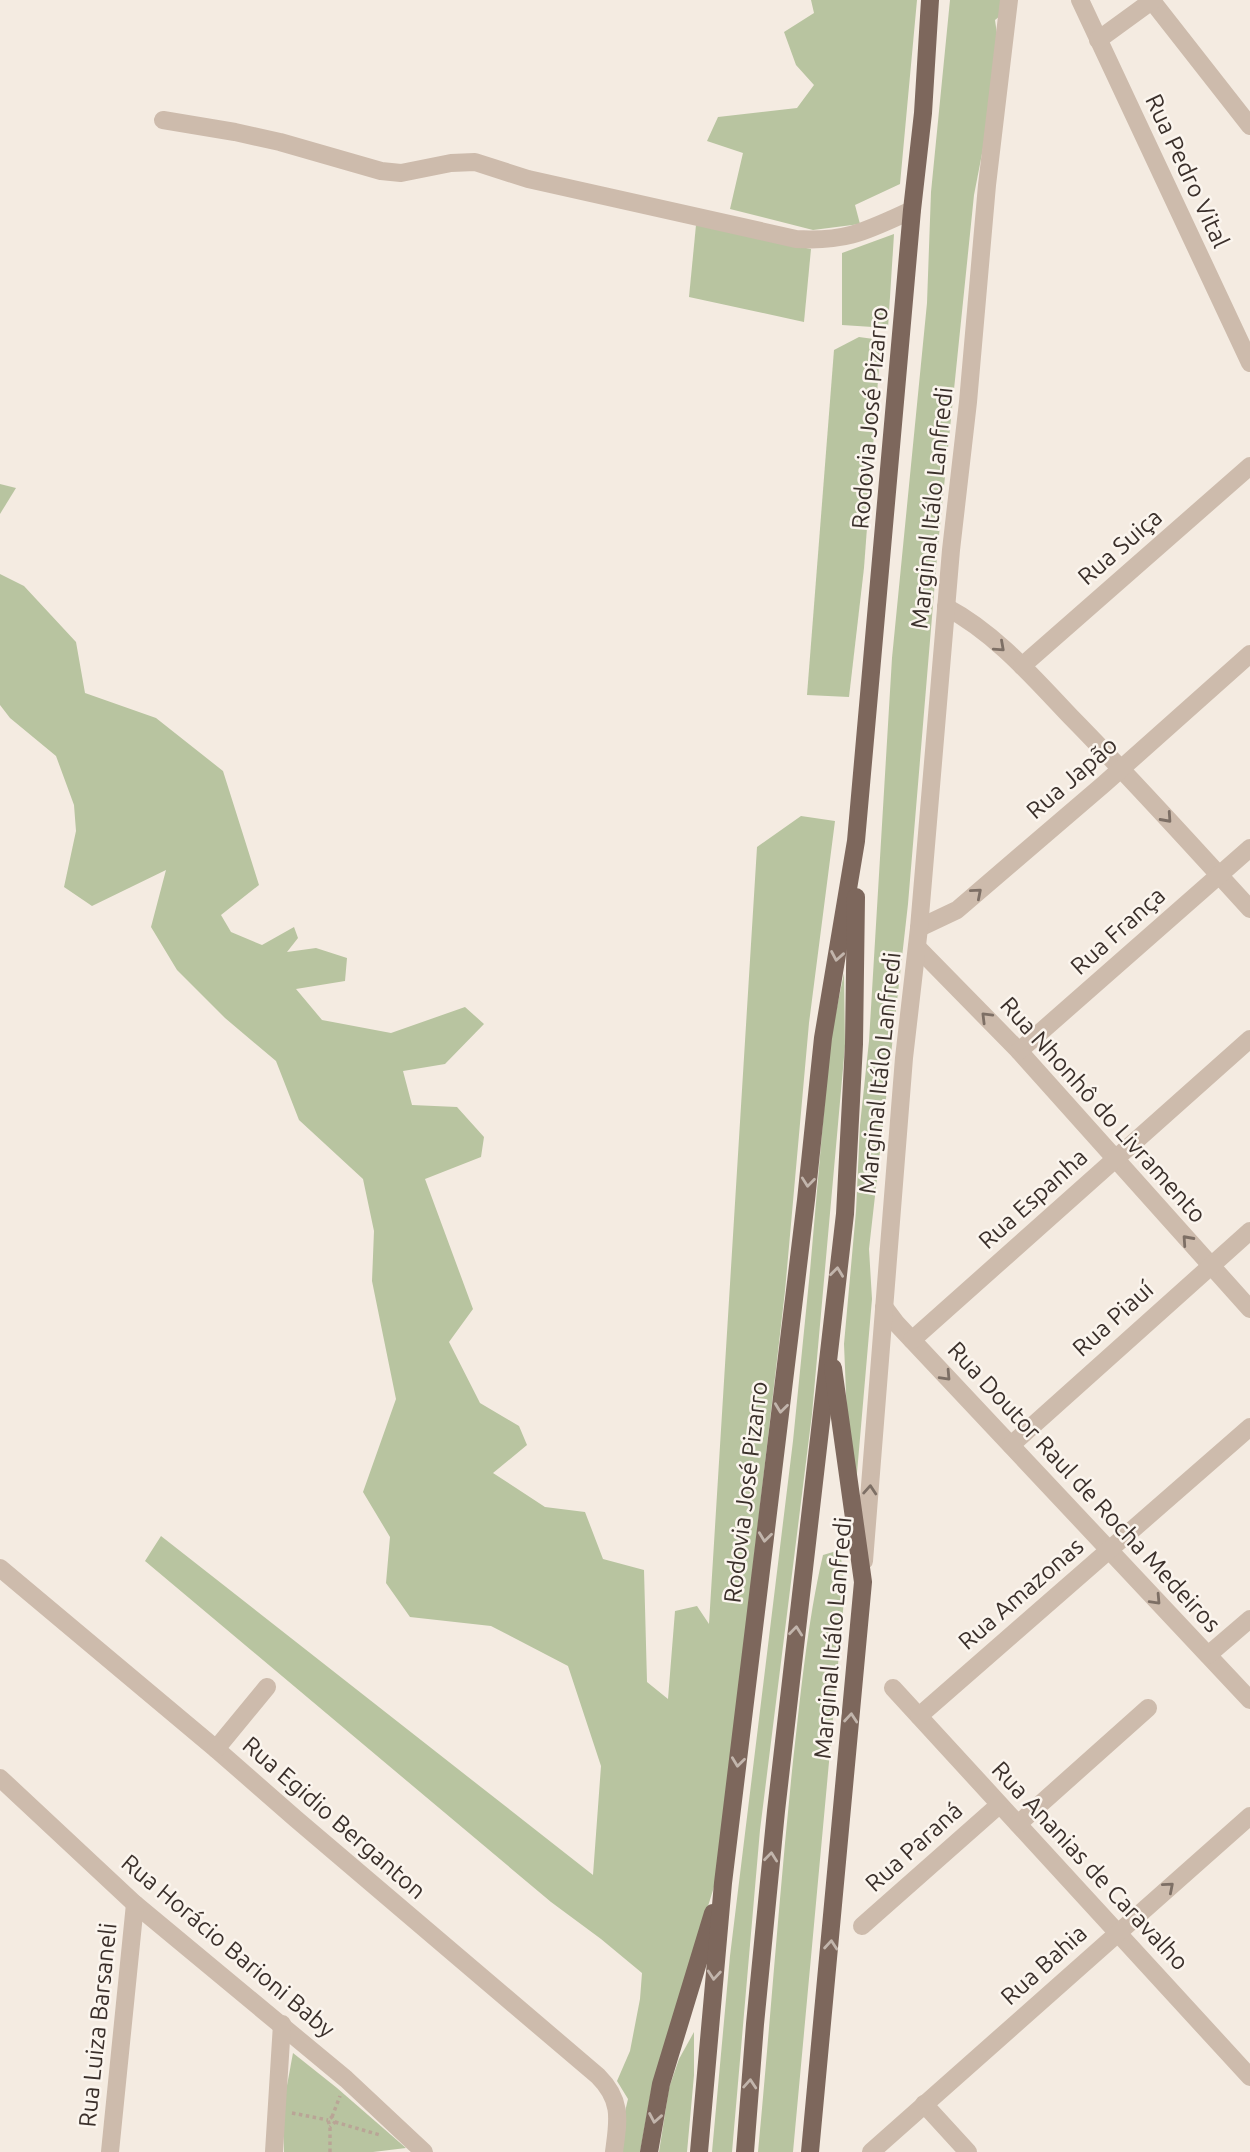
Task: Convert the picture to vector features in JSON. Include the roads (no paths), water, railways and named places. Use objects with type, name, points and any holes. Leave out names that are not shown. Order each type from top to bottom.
[{"type":"main road","name":"Rodovia José Pizarro","points":[[699,2152],[723,1883],[806,1200],[823,1038],[856,841],[923,113],[930,0]]},
{"type":"main road","name":"Rodovia José Pizarro","points":[[745,2152],[776,1811],[845,1214],[853,1070],[856,841]]},
{"type":"main road","points":[[829,1340],[863,1582]]},
{"type":"main road","name":"Marginal Itálo Lanfredi","points":[[810,2152],[863,1582]]},
{"type":"main road","points":[[649,2152],[661,2084],[723,1883]]},
{"type":"street","name":"Marginal Itálo Lanfredi","points":[[863,1582],[904,1058],[919,928],[946,607],[1009,0]]},
{"type":"street","name":"Rua Pedro Vital","points":[[1080,0],[1250,363]]},
{"type":"street","points":[[1098,40],[1152,0],[1250,126]]},
{"type":"street","points":[[163,120],[280,142],[381,171],[401,173],[451,163],[475,162],[528,179],[796,239],[844,238],[867,231],[912,210]]},
{"type":"street","name":"Rua Suiça","points":[[1022,666],[1250,466]]},
{"type":"street","points":[[946,607],[972,621],[1022,666],[1121,768],[1250,909]]},
{"type":"street","name":"Rua Japão","points":[[919,928],[957,910],[1250,654]]},
{"type":"street","name":"Rua França","points":[[1019,1051],[1250,848]]},
{"type":"street","name":"Rua Nhonhô do Livramento","points":[[917,947],[1019,1051],[1250,1309]]},
{"type":"street","name":"Rua Espanha","points":[[912,1340],[1250,1039]]},
{"type":"street","name":"Rua Piauí","points":[[1010,1445],[1250,1231]]},
{"type":"street","name":"Rua Doutor Raul de Rocha Medeiros","points":[[884,1307],[1250,1700]]},
{"type":"street","name":"Rua Amazonas","points":[[919,1716],[1250,1427]]},
{"type":"street","name":"Rua Egidio Berganton","points":[[0,1568],[216,1748],[598,2076],[609,2087],[615,2099],[618,2117],[614,2152]]},
{"type":"street","points":[[1208,1655],[1250,1619]]},
{"type":"street","points":[[216,1748],[267,1687]]},
{"type":"street","name":"Rua Ananias de Caravalho","points":[[893,1688],[1250,2077]]},
{"type":"street","points":[[1018,1825],[1148,1708]]},
{"type":"street","name":"Rua Horácio Barioni Baby","points":[[0,1778],[135,1903],[346,2079],[424,2152]]},
{"type":"street","name":"Rua Paraná","points":[[862,1927],[999,1805]]},
{"type":"street","name":"Rua Bahia","points":[[871,2152],[1250,1816]]},
{"type":"street","name":"Rua Luiza Barsaneli","points":[[110,2152],[135,1903]]},
{"type":"street","points":[[274,2152],[282,2024]]},
{"type":"street","points":[[924,2104],[968,2152]]}]
